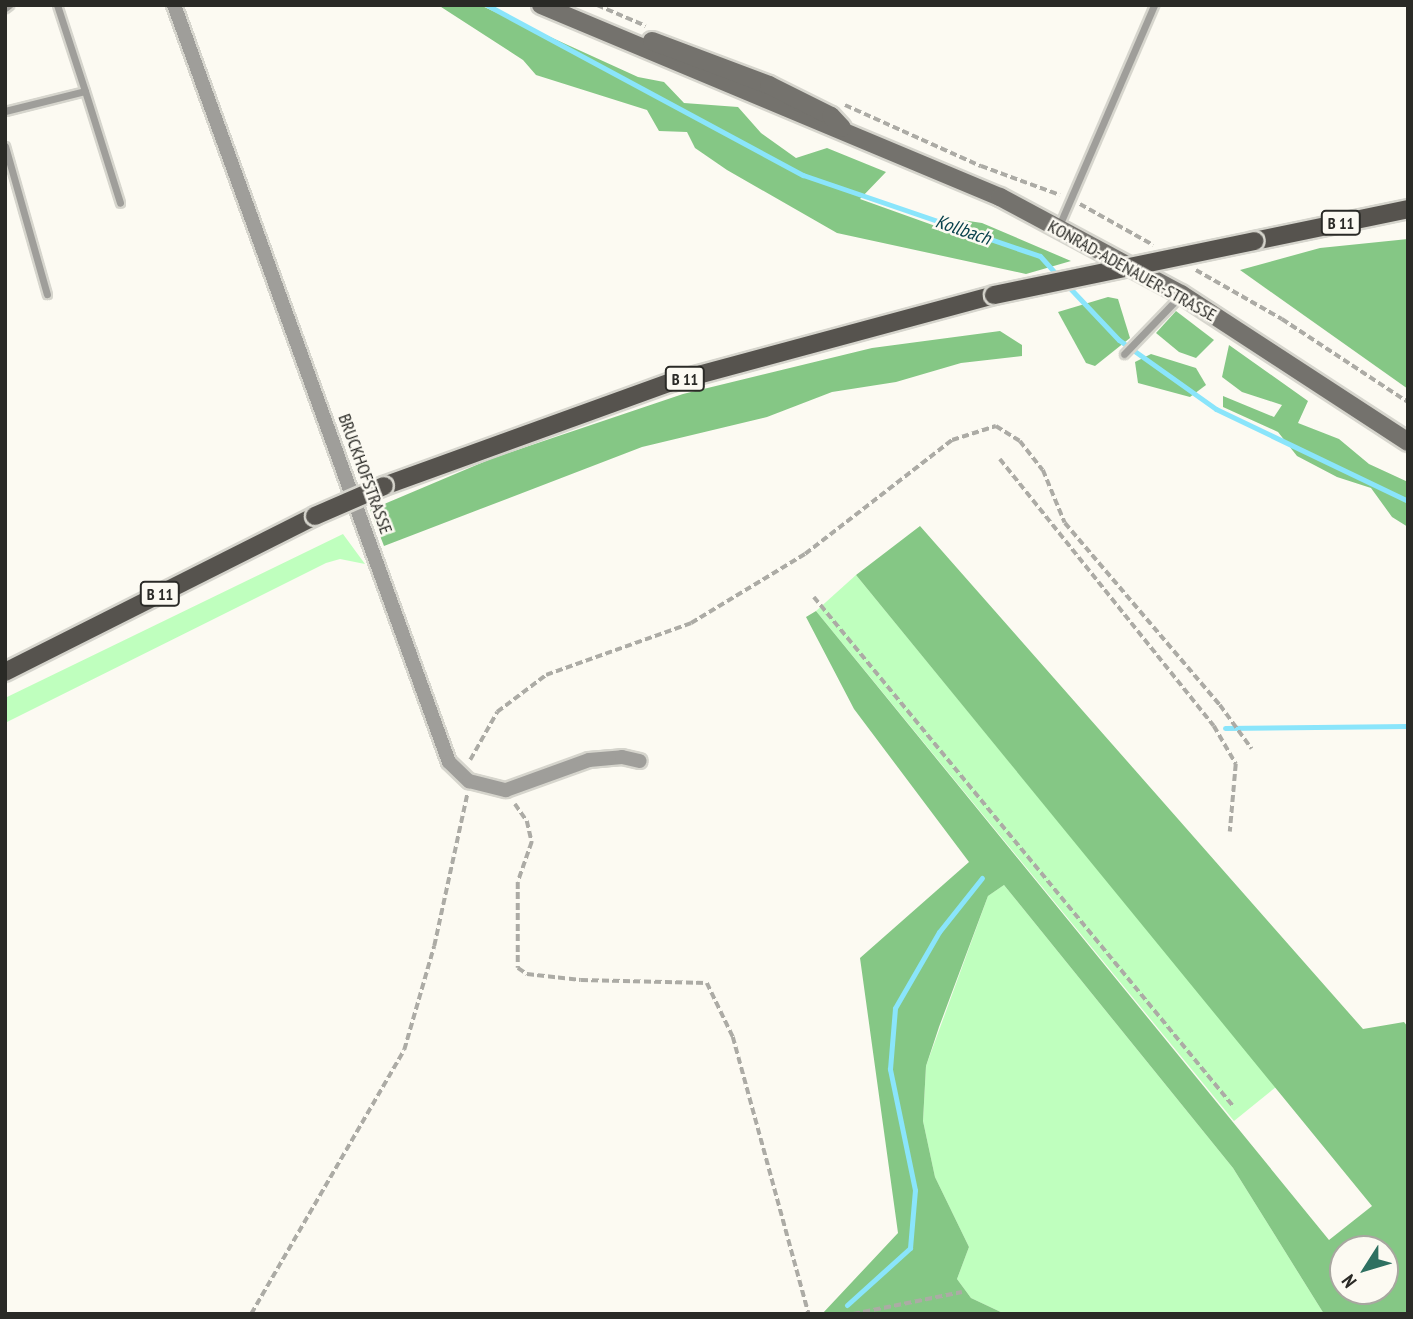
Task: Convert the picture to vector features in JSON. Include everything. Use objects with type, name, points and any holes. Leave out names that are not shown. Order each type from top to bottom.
[{"type":"main road","name":"B 11","points":[[5,672],[315,516],[384,486],[672,382],[994,295],[1404,212]]},
{"type":"street","name":"BRUCKHOFSTRASSE","points":[[174,5],[449,762],[469,781]]},
{"type":"street","name":"KONRAD-ADENAUER-STRASSE","points":[[541,5],[797,116],[825,127],[842,128],[1000,197],[1181,294],[1408,442]]},
{"type":"street","name":"KONRAD-ADENAUER-STRASSE","points":[[569,5],[769,85],[831,116],[842,128]]},
{"type":"street","points":[[469,781],[506,790],[589,760],[622,757],[640,761]]},
{"type":"lane","points":[[57,5],[120,202]]},
{"type":"lane","points":[[1058,229],[1154,5]]},
{"type":"lane","points":[[5,111],[85,91]]},
{"type":"lane","points":[[5,146],[47,294]]},
{"type":"lane","points":[[1124,354],[1181,294]]},
{"type":"path","points":[[251,1314],[404,1050],[434,946],[469,781],[468,763],[497,712],[546,676],[691,623],[805,554],[953,440],[996,426],[1020,441],[1043,470],[1065,523],[1220,705],[1252,750]]},
{"type":"path","points":[[1000,459],[1214,726],[1236,764],[1230,832]]},
{"type":"path","points":[[814,597],[1234,1107]]},
{"type":"path","points":[[506,790],[527,821],[532,842],[518,882],[518,968],[527,974],[581,979],[706,983],[733,1037],[809,1314]]},
{"type":"path","points":[[853,1314],[962,1292]]},
{"type":"green space","points":[[438,5],[480,5],[638,77],[664,82],[684,103],[738,107],[761,133],[796,158],[827,148],[886,172],[860,199],[941,228],[962,220],[982,223],[1071,261],[1026,274],[837,233],[727,170],[695,148],[687,132],[659,131],[647,110],[536,75],[523,60]]},
{"type":"green space","points":[[1408,239],[1408,389],[1240,270],[1320,248]]},
{"type":"green space","points":[[1108,297],[1118,299],[1130,338],[1095,366],[1086,363],[1058,312]]},
{"type":"green space","points":[[1176,311],[1214,340],[1196,358],[1179,352],[1156,333]]},
{"type":"green space","points":[[1000,331],[1022,345],[1022,356],[961,363],[896,382],[832,392],[767,417],[642,447],[384,546],[370,510],[493,458],[683,394],[872,348]]},
{"type":"green space","points":[[1229,345],[1308,401],[1298,423],[1339,439],[1369,464],[1408,482],[1408,527],[1392,517],[1371,488],[1337,477],[1297,456],[1278,432],[1223,407],[1223,396],[1274,417],[1282,405],[1242,392],[1222,377]]},
{"type":"green space","points":[[1151,354],[1196,368],[1206,385],[1190,397],[1138,383],[1135,362]]},
{"type":"green space","points":[[920,526],[1363,1029],[1404,1022],[1408,1027],[1408,1314],[1324,1314],[1233,1168],[1004,885],[988,896],[939,1027],[926,1066],[923,1121],[935,1177],[969,1247],[957,1279],[971,1298],[1005,1314],[822,1314],[898,1233],[860,958],[969,862],[854,709],[806,617],[816,611],[1329,1240],[1329,1305],[1399,1305],[1399,1235],[1335,1235],[1372,1206],[856,575]]},
{"type":"green space","points":[[343,534],[365,564],[340,559],[326,563],[5,723],[5,698]]},
{"type":"green space","points":[[856,575],[1276,1087],[1234,1121],[816,611]]},
{"type":"green space","points":[[1004,885],[1233,1168],[1324,1314],[1005,1314],[971,1298],[957,1279],[969,1247],[935,1177],[923,1121],[926,1066],[988,896]]},
{"type":"waterway","name":"Kollbach","points":[[487,5],[803,175],[1040,256],[1059,277]]},
{"type":"waterway","name":"Kollbach","points":[[1066,284],[1119,340],[1216,409],[1408,501]]},
{"type":"waterway","points":[[1225,728],[1408,726]]},
{"type":"waterway","points":[[847,1305],[910,1248],[915,1190],[890,1069],[895,1008],[939,932],[982,878]]}]
